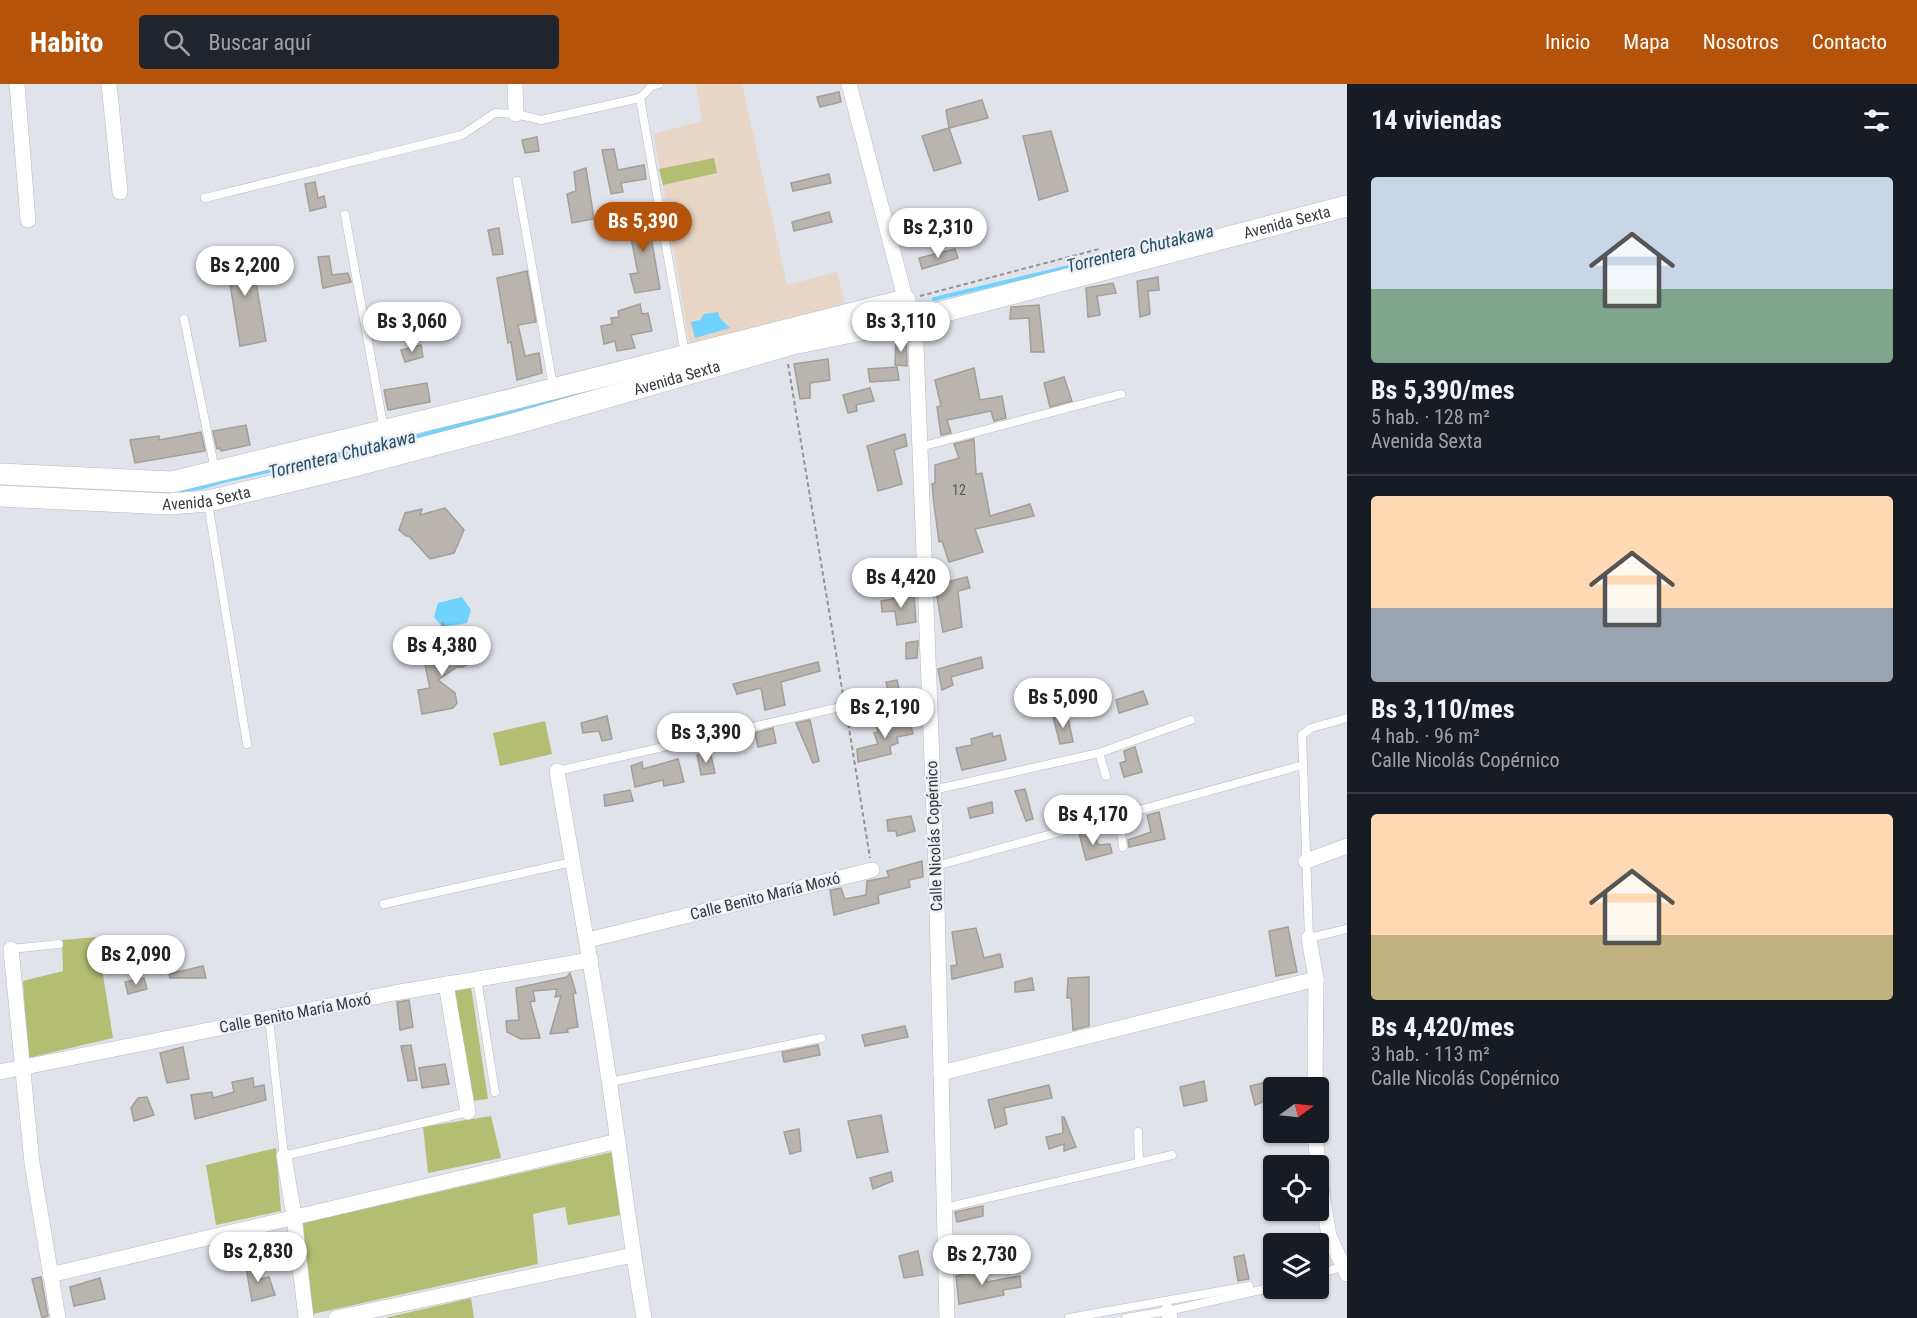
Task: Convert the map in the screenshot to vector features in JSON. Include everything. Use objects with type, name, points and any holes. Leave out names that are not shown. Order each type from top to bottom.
[{"type":"street","points":[[17,84],[28,220]]},
{"type":"street","points":[[109,84],[120,192]]},
{"type":"street","points":[[515,84],[516,114]]},
{"type":"street","name":"Calle Nicolás Copérnico","points":[[849,84],[909,309],[920,447],[936,866],[946,1318]]},
{"type":"street","name":"Avenida Sexta","points":[[0,496],[170,504],[208,501],[350,468],[495,429],[686,366],[909,309],[1347,206]]},
{"type":"street","name":"Avenida Sexta","points":[[0,474],[172,482],[553,389],[786,346],[909,309]]},
{"type":"street","points":[[557,771],[588,940],[644,1318]]},
{"type":"street","points":[[1306,861],[1347,846]]},
{"type":"street","name":"Calle Benito María Moxó","points":[[588,940],[872,870]]},
{"type":"street","points":[[1310,938],[1316,979],[1316,1077]]},
{"type":"street","points":[[11,949],[32,1163],[58,1318]]},
{"type":"street","name":"Calle Benito María Moxó","points":[[0,1072],[446,984],[591,960]]},
{"type":"street","points":[[941,1073],[1316,979]]},
{"type":"street","points":[[446,984],[468,1112]]},
{"type":"street","points":[[50,1275],[618,1141]]},
{"type":"street","points":[[284,1156],[294,1216],[306,1318]]},
{"type":"street","points":[[1327,1221],[1329,1236],[1346,1270]]},
{"type":"street","points":[[336,1318],[633,1255]]},
{"type":"lane","points":[[205,198],[462,135],[495,112],[541,120],[640,98],[652,86],[660,84]]},
{"type":"lane","points":[[640,98],[686,366]]},
{"type":"lane","points":[[517,181],[553,389]]},
{"type":"lane","points":[[345,215],[384,431]]},
{"type":"lane","points":[[184,319],[215,472]]},
{"type":"lane","points":[[920,447],[1121,394]]},
{"type":"lane","points":[[208,501],[247,744]]},
{"type":"lane","points":[[557,771],[845,706]]},
{"type":"lane","points":[[1347,718],[1311,728],[1302,735],[1310,938],[1347,929]]},
{"type":"lane","points":[[933,790],[1099,753],[1191,720]]},
{"type":"lane","points":[[1099,753],[1106,776]]},
{"type":"lane","points":[[936,866],[1303,765]]},
{"type":"lane","points":[[1119,816],[1123,847]]},
{"type":"lane","points":[[384,904],[572,862]]},
{"type":"lane","points":[[11,949],[59,944]]},
{"type":"lane","points":[[477,979],[495,1092]]},
{"type":"lane","points":[[269,1018],[284,1156],[468,1112]]},
{"type":"lane","points":[[610,1082],[821,1038]]},
{"type":"lane","points":[[1138,1132],[1139,1163]]},
{"type":"lane","points":[[945,1208],[1172,1155]]},
{"type":"lane","points":[[1329,1272],[1346,1270]]},
{"type":"lane","points":[[1069,1318],[1250,1286]]},
{"type":"lane","points":[[1126,1318],[1169,1315],[1263,1290]]},
{"type":"path","points":[[909,309],[1099,249]]},
{"type":"path","points":[[786,346],[872,870]]},
{"type":"shaded area","points":[[696,84],[742,84],[787,285],[837,272],[845,305],[690,346],[654,134],[702,121]]},
{"type":"green space","points":[[714,158],[717,173],[663,185],[659,169]]},
{"type":"green space","points":[[545,721],[552,754],[500,766],[493,733]]},
{"type":"green space","points":[[97,937],[113,1038],[28,1058],[23,981],[63,971],[62,940]]},
{"type":"green space","points":[[471,987],[488,1099],[471,1101],[455,990]]},
{"type":"green space","points":[[491,1116],[501,1158],[428,1173],[423,1127]]},
{"type":"green space","points":[[276,1148],[281,1211],[216,1225],[206,1165]]},
{"type":"green space","points":[[612,1152],[621,1215],[568,1225],[565,1207],[533,1214],[538,1264],[313,1314],[303,1223]]},
{"type":"green space","points":[[471,1298],[474,1318],[385,1318]]},
{"type":"water","points":[[718,312],[720,318],[730,328],[695,338],[691,322],[700,320],[704,314]]},
{"type":"water","points":[[462,597],[471,610],[467,623],[442,627],[434,617],[438,603]]},
{"type":"building","points":[[839,92],[841,102],[820,107],[817,97]]},
{"type":"building","points":[[982,100],[988,118],[949,128],[946,110]]},
{"type":"building","points":[[949,128],[961,163],[934,171],[922,136]]},
{"type":"building","points":[[1051,131],[1068,191],[1039,200],[1023,136]]},
{"type":"building","points":[[537,137],[539,151],[525,153],[522,140]]},
{"type":"building","points":[[614,149],[618,170],[644,165],[646,179],[621,183],[623,192],[611,194],[602,150]]},
{"type":"building","points":[[586,168],[594,219],[572,223],[567,194],[576,191],[574,172]]},
{"type":"building","points":[[829,174],[831,183],[793,191],[791,183]]},
{"type":"building","points":[[315,182],[318,198],[324,196],[326,207],[310,211],[305,184]]},
{"type":"building","points":[[648,210],[660,289],[635,293],[630,274],[638,273],[626,213]]},
{"type":"building","points":[[829,212],[832,222],[794,231],[792,222]]},
{"type":"building","points":[[947,219],[951,233],[919,239],[916,228]]},
{"type":"building","points":[[499,228],[503,254],[493,255],[488,230]]},
{"type":"building","points":[[250,248],[266,341],[240,346],[225,252]]},
{"type":"building","points":[[955,249],[958,258],[922,269],[919,258]]},
{"type":"building","points":[[329,256],[332,275],[348,273],[351,282],[323,288],[318,257]]},
{"type":"building","points":[[527,271],[536,322],[518,325],[525,356],[539,353],[542,373],[517,380],[497,278]]},
{"type":"building","points":[[1158,277],[1159,290],[1148,291],[1150,314],[1140,317],[1137,281]]},
{"type":"building","points":[[1113,283],[1116,293],[1097,296],[1100,315],[1088,317],[1086,288]]},
{"type":"building","points":[[640,304],[642,314],[648,313],[652,331],[631,335],[635,348],[617,351],[615,341],[604,344],[601,326],[612,324],[611,318],[619,317],[618,311]]},
{"type":"building","points":[[1039,305],[1044,352],[1031,352],[1029,318],[1010,319],[1011,307]]},
{"type":"building","points":[[906,339],[907,366],[895,365],[896,340]]},
{"type":"building","points":[[421,345],[423,357],[405,362],[401,350]]},
{"type":"building","points":[[828,359],[830,380],[810,383],[810,398],[800,399],[794,364]]},
{"type":"building","points":[[897,367],[899,380],[870,382],[868,369]]},
{"type":"building","points":[[974,368],[980,400],[1002,396],[1006,418],[994,421],[991,411],[947,420],[951,433],[941,435],[937,407],[941,406],[935,380]]},
{"type":"building","points":[[1064,377],[1072,401],[1050,407],[1044,383]]},
{"type":"building","points":[[427,383],[430,402],[388,410],[384,390]]},
{"type":"building","points":[[870,388],[874,401],[856,405],[857,411],[848,413],[843,395]]},
{"type":"building","points":[[246,425],[250,445],[221,451],[220,448],[217,449],[213,431]]},
{"type":"building","points":[[201,432],[205,451],[135,463],[130,440],[159,436],[159,440]]},
{"type":"building","points":[[905,434],[907,446],[894,450],[902,484],[878,491],[867,446]]},
{"type":"building","points":[[974,439],[976,474],[982,473],[990,516],[1030,504],[1034,516],[975,529],[983,552],[949,562],[942,541],[939,542],[932,484],[935,483],[935,465],[959,458],[954,444]]},
{"type":"building","points":[[445,508],[464,530],[454,553],[430,559],[409,536],[399,530],[405,513],[422,509],[420,515]]},
{"type":"building","points":[[906,564],[908,575],[865,587],[864,574]]},
{"type":"building","points":[[967,577],[970,588],[958,591],[962,627],[943,632],[935,585]]},
{"type":"building","points":[[914,595],[916,622],[897,625],[895,611],[882,612],[881,601]]},
{"type":"building","points":[[442,622],[456,646],[460,646],[463,654],[468,657],[469,663],[463,667],[457,667],[438,680],[455,693],[457,703],[453,708],[422,714],[418,690],[430,688],[424,660],[429,660],[445,644]]},
{"type":"building","points":[[918,641],[917,658],[906,659],[906,643]]},
{"type":"building","points":[[981,657],[983,668],[951,677],[953,685],[942,690],[938,669]]},
{"type":"building","points":[[818,662],[820,671],[781,682],[785,705],[765,710],[761,688],[737,694],[733,684]]},
{"type":"building","points":[[897,680],[901,698],[890,699],[886,682]]},
{"type":"building","points":[[1040,680],[1044,697],[1021,705],[1017,687]]},
{"type":"building","points":[[1143,691],[1148,704],[1119,713],[1116,700]]},
{"type":"building","points":[[1067,713],[1073,742],[1060,744],[1053,717]]},
{"type":"building","points":[[607,716],[612,739],[602,741],[599,731],[583,733],[581,723]]},
{"type":"building","points":[[885,716],[889,724],[901,720],[902,723],[910,721],[913,734],[897,737],[898,743],[890,746],[891,754],[858,762],[857,749],[878,744],[874,733],[878,732],[875,719]]},
{"type":"building","points":[[810,720],[819,761],[813,763],[796,723]]},
{"type":"building","points":[[773,728],[776,743],[758,747],[755,733]]},
{"type":"building","points":[[992,733],[993,737],[1000,735],[1006,760],[962,770],[956,748],[972,745],[971,739]]},
{"type":"building","points":[[1135,747],[1142,772],[1124,777],[1120,763],[1126,761],[1124,751]]},
{"type":"building","points":[[710,751],[715,773],[701,775],[697,755]]},
{"type":"building","points":[[678,759],[684,782],[664,786],[663,780],[635,787],[631,766],[642,762],[643,769]]},
{"type":"building","points":[[1025,789],[1033,819],[1026,821],[1015,791]]},
{"type":"building","points":[[630,790],[633,801],[605,806],[604,795]]},
{"type":"building","points":[[992,802],[993,813],[970,818],[968,808]]},
{"type":"building","points":[[1159,812],[1165,839],[1129,847],[1128,840],[1151,832],[1147,815]]},
{"type":"building","points":[[911,816],[915,831],[897,836],[896,831],[888,831],[887,820]]},
{"type":"building","points":[[1094,830],[1098,845],[1110,844],[1112,853],[1086,860],[1079,833]]},
{"type":"building","points":[[922,861],[923,877],[909,880],[910,887],[878,895],[879,903],[834,915],[830,890],[841,888],[845,899],[866,895],[867,881],[889,877],[887,871]]},
{"type":"building","points":[[1288,927],[1297,972],[1276,976],[1269,931]]},
{"type":"building","points":[[976,928],[984,958],[1000,954],[1003,967],[952,979],[951,966],[957,965],[952,932]]},
{"type":"building","points":[[203,966],[206,978],[170,978],[169,974]]},
{"type":"building","points":[[570,973],[576,993],[573,994],[578,1027],[567,1029],[568,1032],[550,1034],[561,996],[555,997],[557,989],[533,991],[535,1001],[530,1002],[540,1038],[521,1039],[507,1032],[506,1021],[519,1020],[516,988],[567,977]]},
{"type":"building","points":[[1089,977],[1089,1026],[1073,1030],[1071,998],[1067,998],[1068,978]]},
{"type":"building","points":[[144,978],[147,989],[128,994],[125,982]]},
{"type":"building","points":[[1032,978],[1034,990],[1015,992],[1015,982]]},
{"type":"building","points":[[409,1000],[413,1027],[400,1030],[397,1002]]},
{"type":"building","points":[[905,1026],[908,1037],[865,1046],[862,1035]]},
{"type":"building","points":[[411,1045],[417,1080],[408,1081],[401,1046]]},
{"type":"building","points":[[818,1045],[820,1055],[784,1062],[782,1052]]},
{"type":"building","points":[[183,1047],[189,1079],[167,1083],[160,1053]]},
{"type":"building","points":[[445,1064],[449,1084],[422,1088],[419,1068]]},
{"type":"building","points":[[253,1078],[254,1087],[264,1085],[266,1100],[195,1119],[191,1095],[212,1092],[213,1098],[234,1092],[232,1082]]},
{"type":"building","points":[[1204,1081],[1207,1101],[1184,1106],[1180,1087]]},
{"type":"building","points":[[1263,1083],[1263,1102],[1255,1105],[1250,1086]]},
{"type":"building","points":[[1049,1085],[1052,1098],[1004,1108],[1007,1124],[995,1128],[988,1100]]},
{"type":"building","points":[[147,1097],[154,1115],[134,1121],[131,1108],[138,1098]]},
{"type":"building","points":[[881,1115],[888,1152],[857,1158],[848,1121]]},
{"type":"building","points":[[1062,1117],[1064,1117],[1076,1147],[1064,1151],[1064,1144],[1049,1149],[1046,1137],[1063,1133]]},
{"type":"building","points":[[799,1129],[801,1151],[790,1154],[784,1132]]},
{"type":"building","points":[[891,1172],[893,1181],[873,1189],[870,1178]]},
{"type":"building","points":[[983,1206],[983,1216],[957,1222],[955,1212]]},
{"type":"building","points":[[918,1251],[923,1275],[904,1278],[899,1256]]},
{"type":"building","points":[[1244,1255],[1249,1279],[1238,1281],[1234,1257]]},
{"type":"building","points":[[255,1259],[257,1280],[269,1277],[275,1295],[252,1301],[245,1262]]},
{"type":"building","points":[[984,1266],[987,1282],[1020,1276],[1021,1287],[1003,1290],[1004,1295],[959,1304],[956,1276]]},
{"type":"building","points":[[41,1277],[48,1316],[42,1318],[32,1279]]},
{"type":"building","points":[[100,1278],[105,1299],[74,1306],[70,1287]]},
{"type":"waterway","name":"Torrentera Chutakawa","points":[[934,299],[1111,257]]},
{"type":"waterway","name":"Torrentera Chutakawa","points":[[182,490],[389,444],[580,393]]}]
